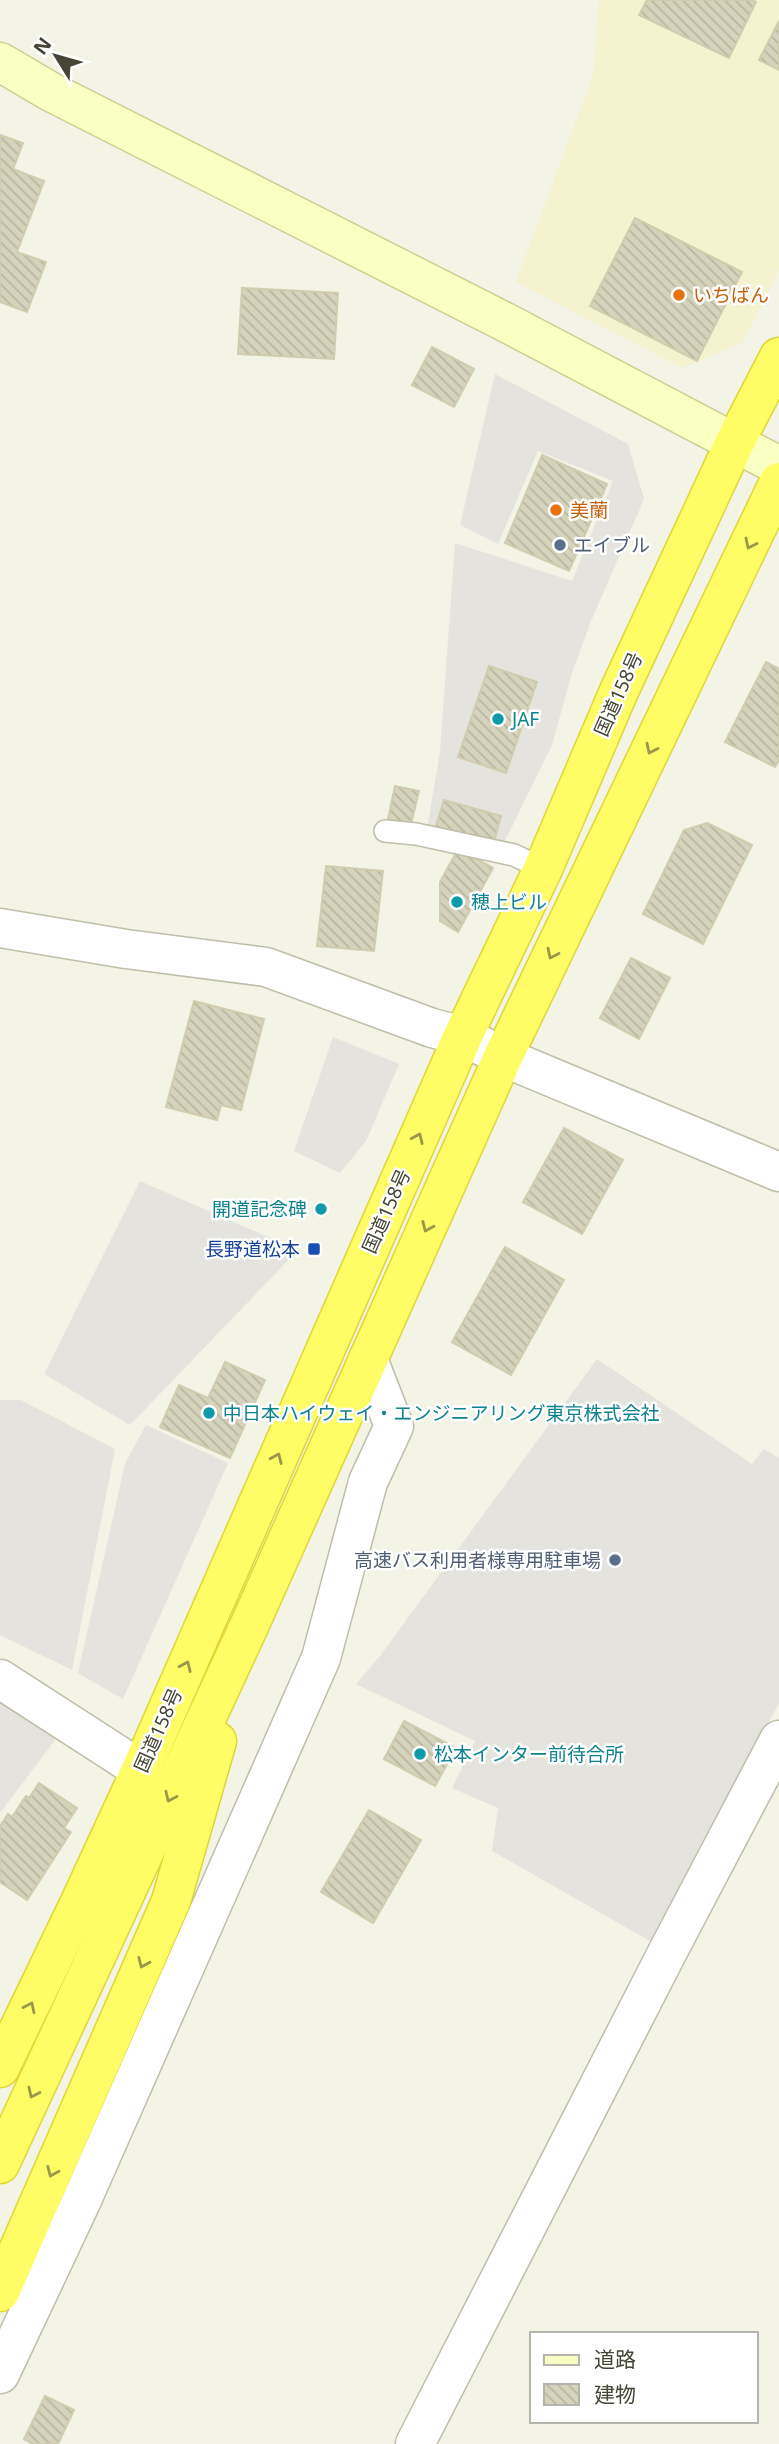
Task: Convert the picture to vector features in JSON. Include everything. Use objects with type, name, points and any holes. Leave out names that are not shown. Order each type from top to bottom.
[{"type":"highway","name":"国道158号","points":[[0,2068],[141,1770],[463,1036],[543,869],[619,691],[734,444],[779,357]]},
{"type":"highway","name":"国道158号","points":[[0,2164],[250,1624],[503,1057],[779,482]]},
{"type":"highway","points":[[0,2292],[171,1901],[250,1624]]},
{"type":"street","points":[[0,62],[51,92],[507,323],[779,466]]},
{"type":"street","points":[[0,928],[266,968],[432,1028],[463,1036],[503,1057],[779,1172]]},
{"type":"street","points":[[0,2374],[81,2202],[321,1658],[368,1482],[394,1426],[368,1359]]},
{"type":"street","points":[[0,1679],[141,1770]]},
{"type":"street","points":[[415,2444],[779,1740]]},
{"type":"lane","points":[[385,831],[415,834],[514,855],[543,869]]},
{"type":"shaded area","points":[[599,0],[779,0],[779,270],[742,343],[682,368],[516,282],[593,76]]},
{"type":"shaded area","points":[[495,374],[628,444],[644,499],[591,621],[572,673],[552,745],[500,851],[427,828],[440,752],[455,543],[572,581],[613,481],[538,451],[498,544],[460,525]]},
{"type":"shaded area","points":[[333,1037],[399,1064],[366,1141],[340,1173],[294,1151]]},
{"type":"shaded area","points":[[140,1181],[298,1250],[130,1425],[44,1374]]},
{"type":"shaded area","name":"高速バス利用者様専用駐車場","points":[[597,1359],[752,1464],[764,1449],[779,1458],[779,1703],[650,1941],[492,1851],[498,1808],[452,1788],[475,1741],[356,1684],[380,1656]]},
{"type":"shaded area","points":[[0,1400],[21,1400],[115,1449],[72,1670],[0,1635]]},
{"type":"shaded area","points":[[146,1425],[228,1463],[123,1699],[78,1673],[125,1464]]},
{"type":"shaded area","points":[[0,1697],[58,1736],[0,1813]]},
{"type":"building","points":[[647,0],[756,2],[729,58],[639,15]]},
{"type":"building","points":[[779,21],[779,70],[759,60]]},
{"type":"building","points":[[0,135],[23,143],[13,169],[44,181],[17,252],[46,262],[27,312],[0,302]]},
{"type":"building","points":[[635,218],[742,272],[697,361],[590,306]]},
{"type":"building","points":[[242,288],[338,293],[334,359],[238,354]]},
{"type":"building","points":[[432,347],[474,369],[454,407],[412,385]]},
{"type":"building","points":[[542,455],[607,484],[569,571],[505,543]]},
{"type":"building","points":[[766,662],[779,669],[779,760],[775,767],[725,742]]},
{"type":"building","name":"JAF","points":[[489,666],[537,682],[506,773],[458,757]]},
{"type":"building","points":[[395,786],[419,791],[411,824],[388,819]]},
{"type":"building","points":[[444,800],[501,816],[493,845],[435,829]]},
{"type":"building","points":[[707,823],[752,845],[703,944],[643,914],[684,830]]},
{"type":"building","name":"穂上ビル","points":[[458,849],[493,868],[458,932],[440,921],[440,882]]},
{"type":"building","points":[[326,866],[383,871],[374,951],[317,946]]},
{"type":"building","points":[[631,958],[670,978],[639,1039],[600,1018]]},
{"type":"building","points":[[194,1001],[264,1019],[241,1110],[221,1105],[217,1120],[166,1107]]},
{"type":"building","points":[[564,1128],[623,1160],[582,1234],[523,1202]]},
{"type":"building","points":[[505,1247],[564,1280],[511,1375],[452,1342]]},
{"type":"building","name":"中日本ハイウェイ・エンジニアリング東京株式会社","points":[[225,1362],[265,1380],[230,1458],[160,1427],[179,1385],[208,1398]]},
{"type":"building","name":"松本インター前待合所","points":[[404,1721],[456,1748],[435,1786],[384,1759]]},
{"type":"building","points":[[39,1783],[77,1808],[64,1828],[71,1832],[27,1900],[0,1882],[0,1826],[8,1814],[12,1817]]},
{"type":"building","points":[[369,1810],[421,1840],[373,1923],[321,1892]]},
{"type":"building","points":[[45,2396],[74,2410],[58,2444],[33,2444],[24,2439]]},
{"type":"place","name":"いちばん","points":[[679,295]]},
{"type":"place","name":"美蘭","points":[[556,510]]},
{"type":"place","name":"エイブル","points":[[560,545]]},
{"type":"place","name":"JAF","points":[[498,719]]},
{"type":"place","name":"穂上ビル","points":[[457,902]]},
{"type":"place","name":"開道記念碑","points":[[321,1209]]},
{"type":"place","name":"長野道松本","points":[[314,1249]]},
{"type":"place","name":"中日本ハイウェイ・エンジニアリング東京株式会社","points":[[209,1413]]},
{"type":"place","name":"高速バス利用者様専用駐車場","points":[[615,1560]]},
{"type":"place","name":"松本インター前待合所","points":[[420,1754]]}]
